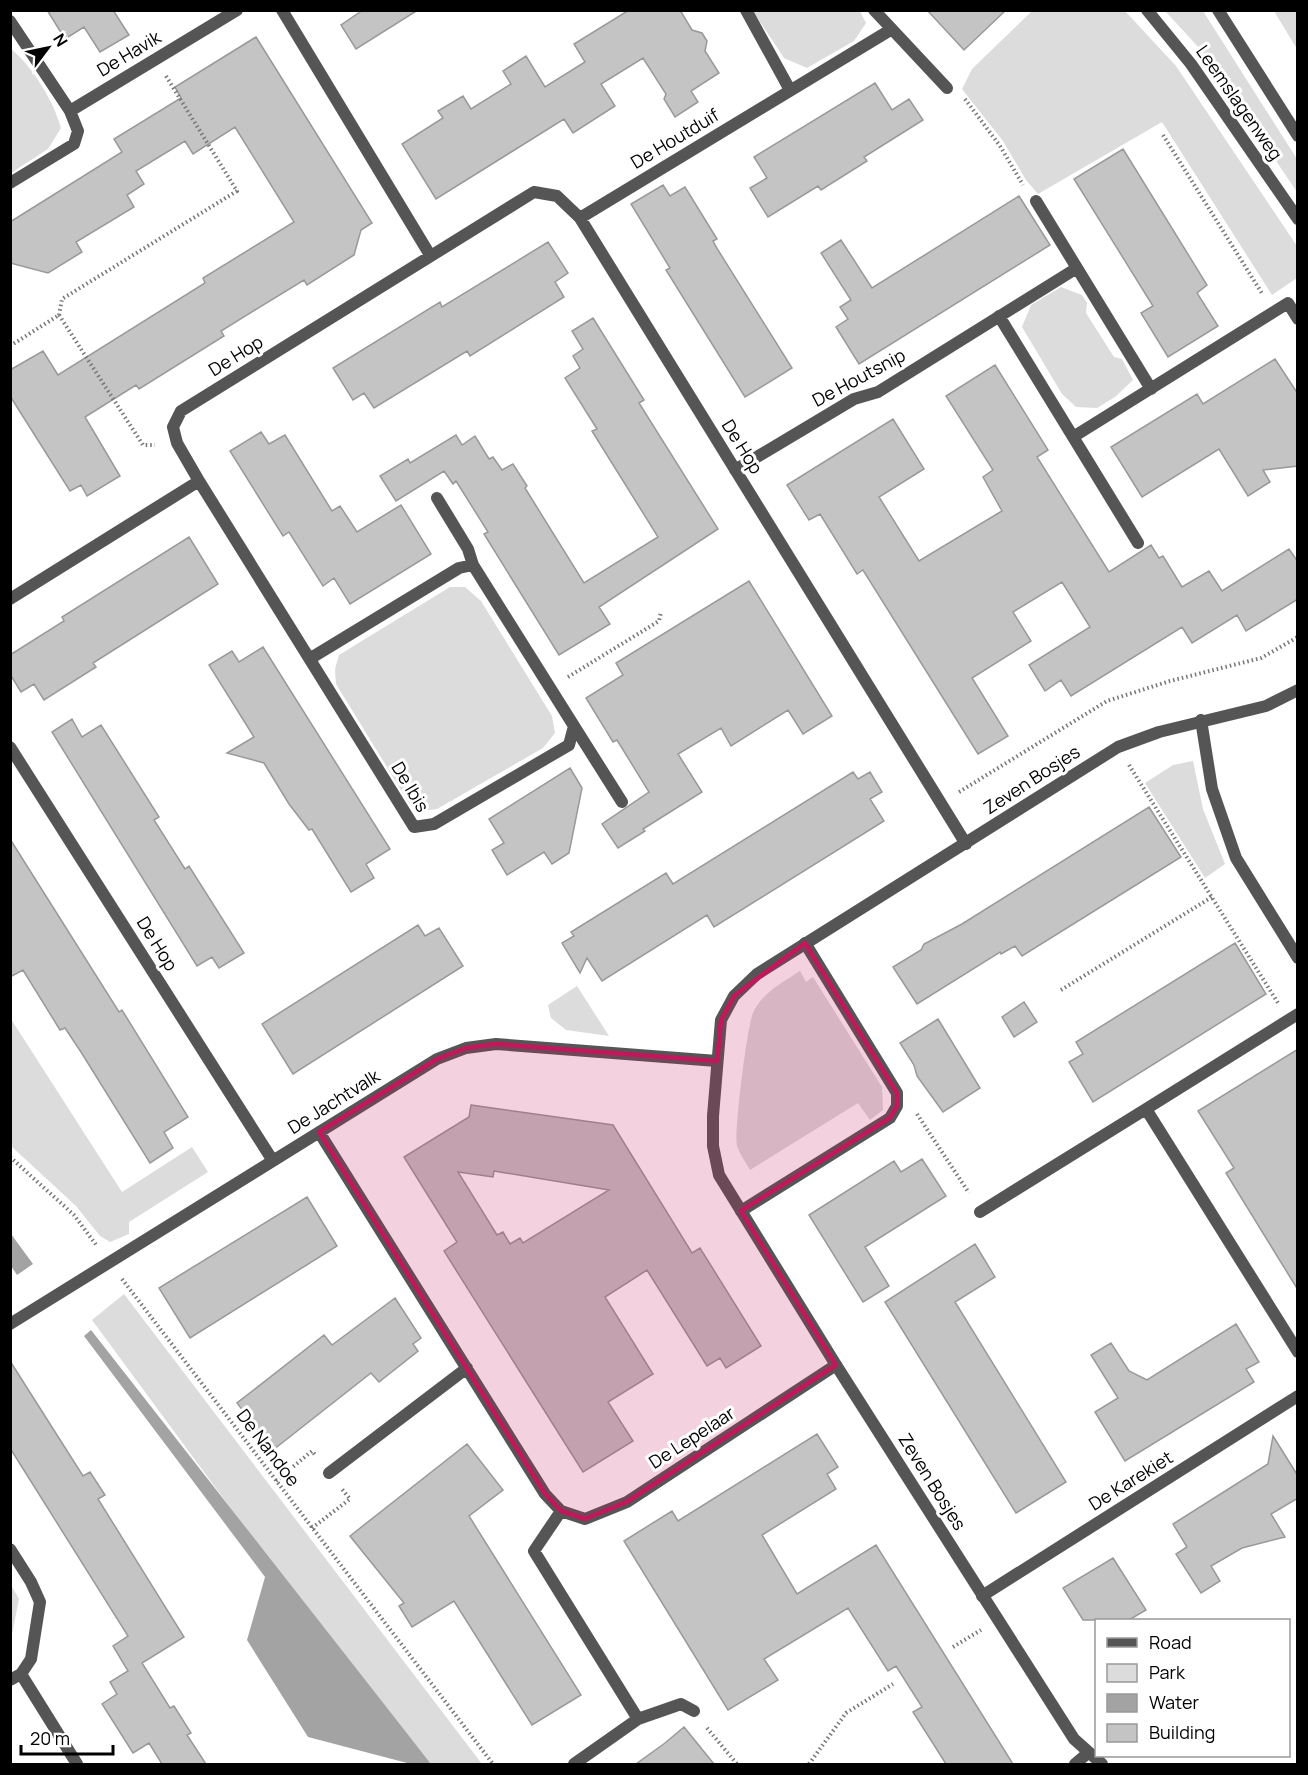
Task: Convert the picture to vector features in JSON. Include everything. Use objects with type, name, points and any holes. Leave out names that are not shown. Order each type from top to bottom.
[{"type":"street","name":"De Havik","points":[[70,111],[237,10]]},
{"type":"street","points":[[282,10],[430,255]]},
{"type":"street","points":[[746,10],[790,90]]},
{"type":"street","points":[[874,10],[947,88]]},
{"type":"street","name":"Leemslagenweg","points":[[1147,10],[1191,64],[1298,219]]},
{"type":"street","name":"Leemslagenweg","points":[[1218,10],[1298,136]]},
{"type":"street","points":[[10,183],[75,144],[78,132],[70,111],[11,25]]},
{"type":"street","name":"De Houtduif","points":[[580,218],[892,29]]},
{"type":"street","name":"De Hop","points":[[177,443],[173,428],[181,411],[534,192],[556,196],[580,218],[966,844]]},
{"type":"street","points":[[1036,201],[1151,389]]},
{"type":"street","name":"De Houtsnip","points":[[735,470],[854,399],[878,392],[1077,268]]},
{"type":"street","points":[[1074,437],[1293,300],[1298,319]]},
{"type":"street","points":[[999,316],[1138,543]]},
{"type":"street","points":[[10,599],[199,481],[177,443]]},
{"type":"street","name":"De Ibis","points":[[199,481],[414,827],[434,824],[569,745],[573,726]]},
{"type":"street","points":[[437,498],[468,549],[473,565],[622,802]]},
{"type":"street","points":[[311,658],[459,568],[473,565]]},
{"type":"street","name":"Zeven Bosjes","points":[[1102,1764],[1074,1739],[836,1365],[719,1175],[712,1146],[721,1020],[734,996],[757,974],[1118,747],[1201,720],[1266,706],[1298,690]]},
{"type":"street","points":[[1201,720],[1212,789],[1236,858],[1298,958]]},
{"type":"street","name":"De Hop","points":[[10,747],[273,1161]]},
{"type":"street","points":[[741,1211],[890,1118],[897,1106],[897,1092],[805,942]]},
{"type":"street","points":[[980,1212],[1293,1017]]},
{"type":"street","name":"De Jachtvalk","points":[[10,1324],[437,1059],[466,1048],[496,1044],[717,1061]]},
{"type":"street","points":[[1146,1109],[1298,1352]]},
{"type":"street","points":[[320,1132],[545,1494],[561,1511],[534,1551],[638,1719]]},
{"type":"street","name":"De Lepelaar","points":[[561,1511],[585,1519],[627,1502],[836,1365]]},
{"type":"street","points":[[329,1473],[467,1368]]},
{"type":"street","name":"De Karekiet","points":[[982,1596],[1298,1396]]},
{"type":"street","points":[[10,1549],[31,1582],[40,1602],[31,1659],[16,1677],[77,1764]]},
{"type":"street","points":[[574,1764],[638,1719],[681,1704],[694,1711]]},
{"type":"street","points":[[1075,1764],[1088,1753]]},
{"type":"path","points":[[10,346],[59,315],[63,300],[237,191],[155,59]]},
{"type":"path","points":[[947,88],[961,94],[1000,146],[1029,195],[1036,201]]},
{"type":"path","points":[[1163,135],[1273,311]]},
{"type":"path","points":[[59,315],[143,445],[177,443]]},
{"type":"path","points":[[551,688],[659,621],[661,612]]},
{"type":"path","points":[[941,803],[1107,701],[1170,681],[1261,658],[1298,637]]},
{"type":"path","points":[[1118,747],[1212,897],[1293,1017]]},
{"type":"path","points":[[1061,990],[1212,897]]},
{"type":"path","points":[[897,1106],[918,1114],[980,1212]]},
{"type":"path","name":"De Nandoe","points":[[10,1157],[74,1215],[493,1764]]},
{"type":"path","points":[[953,1647],[997,1620]]},
{"type":"path","points":[[809,1764],[846,1713],[893,1684]]},
{"type":"path","points":[[694,1711],[737,1764]]},
{"type":"highlighted area","points":[[805,943],[897,1093],[897,1106],[890,1118],[741,1211],[836,1365],[627,1502],[585,1519],[561,1511],[545,1494],[319,1132],[437,1059],[466,1048],[496,1044],[717,1061],[721,1020],[734,996]]},
{"type":"green space","points":[[753,11],[860,11],[866,23],[854,41],[807,68],[784,58]]},
{"type":"green space","points":[[1032,11],[1125,11],[1176,66],[1297,246],[1297,278],[1272,295],[1162,122],[1038,194],[1026,180],[1003,141],[962,89],[972,69]]},
{"type":"green space","points":[[1165,11],[1203,11],[1297,159],[1297,192],[1202,51]]},
{"type":"green space","points":[[1274,11],[1297,11],[1297,49]]},
{"type":"green space","points":[[10,48],[27,65],[41,85],[53,106],[61,128],[48,149],[11,173]]},
{"type":"green space","points":[[1061,287],[1082,295],[1087,303],[1086,313],[1114,357],[1122,359],[1133,380],[1115,397],[1097,408],[1076,407],[1062,394],[1022,327],[1031,305]]},
{"type":"green space","points":[[450,587],[465,587],[481,601],[552,716],[555,733],[543,748],[437,809],[424,811],[409,803],[336,684],[335,669],[339,655]]},
{"type":"green space","points":[[1193,761],[1203,809],[1225,864],[1205,878],[1145,783],[1173,765]]},
{"type":"green space","points":[[800,971],[806,982],[813,977],[882,1087],[883,1110],[870,1120],[858,1103],[750,1170],[737,1146],[737,1122],[750,1022],[762,1000]]},
{"type":"green space","points":[[577,986],[609,1036],[566,1030],[551,1018],[548,1005]]},
{"type":"green space","points":[[11,1019],[122,1192],[192,1147],[208,1172],[129,1222],[129,1234],[110,1242],[100,1236],[76,1206],[11,1146]]},
{"type":"green space","points":[[124,1294],[482,1764],[431,1764],[271,1563],[92,1320]]},
{"type":"green space","points":[[11,1585],[19,1599],[11,1639]]},
{"type":"water","points":[[11,1234],[33,1264],[17,1275],[11,1266]]},
{"type":"water","points":[[91,1330],[431,1764],[411,1764],[308,1737],[247,1640],[265,1577],[84,1336]]},
{"type":"building","points":[[47,10],[113,10],[129,35],[100,52],[84,27],[65,39]]},
{"type":"building","points":[[363,10],[418,10],[356,49],[341,25]]},
{"type":"building","points":[[629,10],[680,10],[692,30],[702,33],[707,41],[705,51],[719,73],[691,91],[698,102],[675,117],[664,99],[666,94],[643,58],[601,84],[615,106],[573,133],[564,119],[436,199],[402,144],[443,118],[438,111],[463,96],[471,109],[511,84],[503,71],[526,56],[545,87],[585,62],[574,44]]},
{"type":"building","points":[[927,10],[1006,10],[964,50]]},
{"type":"building","points":[[256,37],[372,223],[361,230],[354,255],[307,285],[304,280],[221,331],[224,336],[139,389],[136,385],[85,417],[120,476],[87,496],[81,485],[70,491],[10,396],[10,370],[43,351],[58,375],[205,283],[203,278],[294,222],[235,127],[193,154],[185,141],[136,171],[144,184],[127,195],[134,207],[76,242],[82,252],[48,273],[10,263],[10,222],[122,152],[114,139],[181,98],[175,87]]},
{"type":"building","points":[[875,83],[892,110],[909,99],[923,120],[864,157],[867,161],[821,190],[818,186],[768,217],[750,188],[767,178],[754,157]]},
{"type":"building","points":[[1123,149],[1207,285],[1197,293],[1218,326],[1168,357],[1141,313],[1153,306],[1074,179]]},
{"type":"building","points":[[663,185],[670,196],[685,187],[717,239],[713,241],[718,250],[792,368],[745,397],[666,270],[670,268],[631,204]]},
{"type":"building","points":[[1019,196],[1050,245],[859,364],[836,327],[848,319],[840,307],[851,300],[821,253],[841,240],[872,288]]},
{"type":"building","points":[[548,242],[568,273],[555,282],[564,297],[470,356],[467,351],[374,408],[364,393],[353,400],[333,368],[440,302],[442,307]]},
{"type":"building","points":[[593,318],[644,400],[639,403],[718,529],[599,607],[610,624],[559,655],[484,534],[488,532],[456,481],[453,484],[444,471],[396,501],[380,476],[408,459],[410,463],[456,435],[462,445],[475,436],[489,459],[493,457],[502,470],[513,464],[527,486],[525,488],[584,583],[658,537],[592,431],[597,429],[565,378],[580,368],[573,356],[583,349],[572,331]]},
{"type":"building","points":[[1275,359],[1298,394],[1298,466],[1263,470],[1270,482],[1248,496],[1219,449],[1142,497],[1111,447],[1197,394],[1203,404]]},
{"type":"building","points":[[995,365],[1048,450],[1037,457],[1109,572],[1151,545],[1159,558],[1163,556],[1182,587],[1209,571],[1222,591],[1289,549],[1298,562],[1298,599],[1246,631],[1237,615],[1192,643],[1182,627],[1071,696],[1061,680],[1045,691],[1029,665],[1090,627],[1062,582],[1013,612],[1031,641],[972,678],[1008,736],[978,754],[863,570],[857,574],[820,514],[809,520],[787,485],[893,419],[924,469],[879,497],[919,561],[1002,511],[983,477],[993,470],[946,396]]},
{"type":"building","points":[[261,432],[269,444],[285,435],[332,511],[340,506],[357,532],[401,505],[431,554],[350,604],[334,578],[323,586],[289,532],[283,536],[230,451]]},
{"type":"building","points":[[189,537],[218,584],[93,663],[96,667],[44,700],[34,684],[21,692],[10,674],[10,655],[64,621],[62,617]]},
{"type":"building","points":[[749,581],[832,716],[803,734],[788,710],[731,746],[721,728],[678,754],[702,792],[643,829],[645,831],[618,848],[602,824],[649,792],[617,740],[613,742],[586,698],[623,675],[616,663]]},
{"type":"building","points":[[263,647],[390,849],[366,864],[374,878],[351,892],[312,829],[309,830],[289,804],[264,763],[227,753],[254,737],[209,665],[232,651],[239,662]]},
{"type":"building","points":[[72,719],[82,737],[101,725],[159,817],[154,820],[185,869],[189,866],[244,953],[219,968],[212,957],[197,966],[52,732]]},
{"type":"building","points":[[570,768],[582,788],[569,853],[552,864],[544,852],[507,875],[492,850],[504,843],[489,819]]},
{"type":"building","points":[[853,772],[858,779],[870,772],[882,792],[870,799],[884,821],[714,927],[707,915],[602,981],[587,958],[580,973],[562,943],[574,936],[571,932],[666,873],[673,884]]},
{"type":"building","points":[[1149,807],[1181,857],[1022,956],[1015,946],[1001,954],[1000,952],[917,1004],[893,967],[921,950],[924,944],[962,924]]},
{"type":"building","points":[[10,839],[119,1012],[122,1010],[188,1117],[164,1132],[173,1148],[150,1163],[81,1052],[65,1028],[60,1030],[23,970],[10,977]]},
{"type":"building","points":[[418,925],[425,936],[439,928],[463,966],[293,1074],[262,1024]]},
{"type":"building","points":[[1235,943],[1266,994],[1093,1102],[1069,1062],[1083,1054],[1076,1042]]},
{"type":"building","points":[[1024,1002],[1037,1022],[1014,1037],[1002,1017]]},
{"type":"building","points":[[938,1019],[980,1088],[943,1112],[917,1076],[914,1065],[900,1043]]},
{"type":"building","points":[[1298,1049],[1298,1290],[1226,1173],[1234,1168],[1198,1111]]},
{"type":"building","points":[[471,1105],[613,1125],[692,1253],[700,1248],[761,1346],[726,1368],[720,1358],[707,1366],[647,1270],[605,1297],[653,1374],[608,1402],[633,1441],[583,1472],[444,1251],[457,1242],[404,1157],[469,1117]],"holes":[[[494,1171],[609,1190],[523,1243],[520,1238],[510,1244],[503,1232],[497,1235],[458,1172],[493,1177]]]},
{"type":"building","points":[[922,1159],[946,1196],[865,1247],[889,1286],[863,1302],[809,1215],[894,1161],[901,1172]]},
{"type":"building","points":[[307,1197],[337,1246],[190,1338],[159,1288]]},
{"type":"building","points":[[975,1244],[995,1277],[955,1302],[1066,1482],[1016,1513],[885,1302]]},
{"type":"building","points":[[395,1298],[421,1338],[413,1344],[418,1351],[379,1382],[371,1373],[273,1450],[237,1403],[324,1335],[332,1345]]},
{"type":"building","points":[[1236,1324],[1259,1362],[1246,1369],[1254,1382],[1125,1461],[1095,1412],[1118,1398],[1091,1355],[1111,1343],[1129,1371],[1147,1380]]},
{"type":"building","points":[[10,1361],[83,1476],[90,1472],[105,1495],[98,1499],[184,1637],[142,1663],[170,1708],[174,1706],[191,1733],[187,1735],[206,1764],[162,1764],[149,1743],[133,1753],[102,1704],[117,1694],[110,1682],[128,1671],[113,1646],[128,1636],[10,1448]]},
{"type":"building","points":[[817,1434],[838,1467],[827,1474],[836,1489],[762,1535],[797,1594],[876,1545],[1013,1764],[946,1764],[913,1712],[922,1707],[896,1666],[888,1671],[848,1608],[764,1659],[778,1680],[728,1710],[624,1541],[672,1511],[678,1521]]},
{"type":"building","points":[[1273,1436],[1298,1476],[1298,1498],[1271,1514],[1285,1537],[1242,1548],[1211,1566],[1220,1581],[1201,1593],[1176,1554],[1187,1547],[1173,1524],[1268,1464]]},
{"type":"building","points":[[467,1444],[503,1490],[469,1516],[581,1695],[532,1725],[454,1601],[412,1627],[399,1606],[404,1603],[350,1536]]},
{"type":"building","points":[[1113,1558],[1146,1610],[1131,1619],[1083,1620],[1063,1588]]},
{"type":"building","points":[[684,1727],[714,1764],[636,1764],[665,1743]]}]
